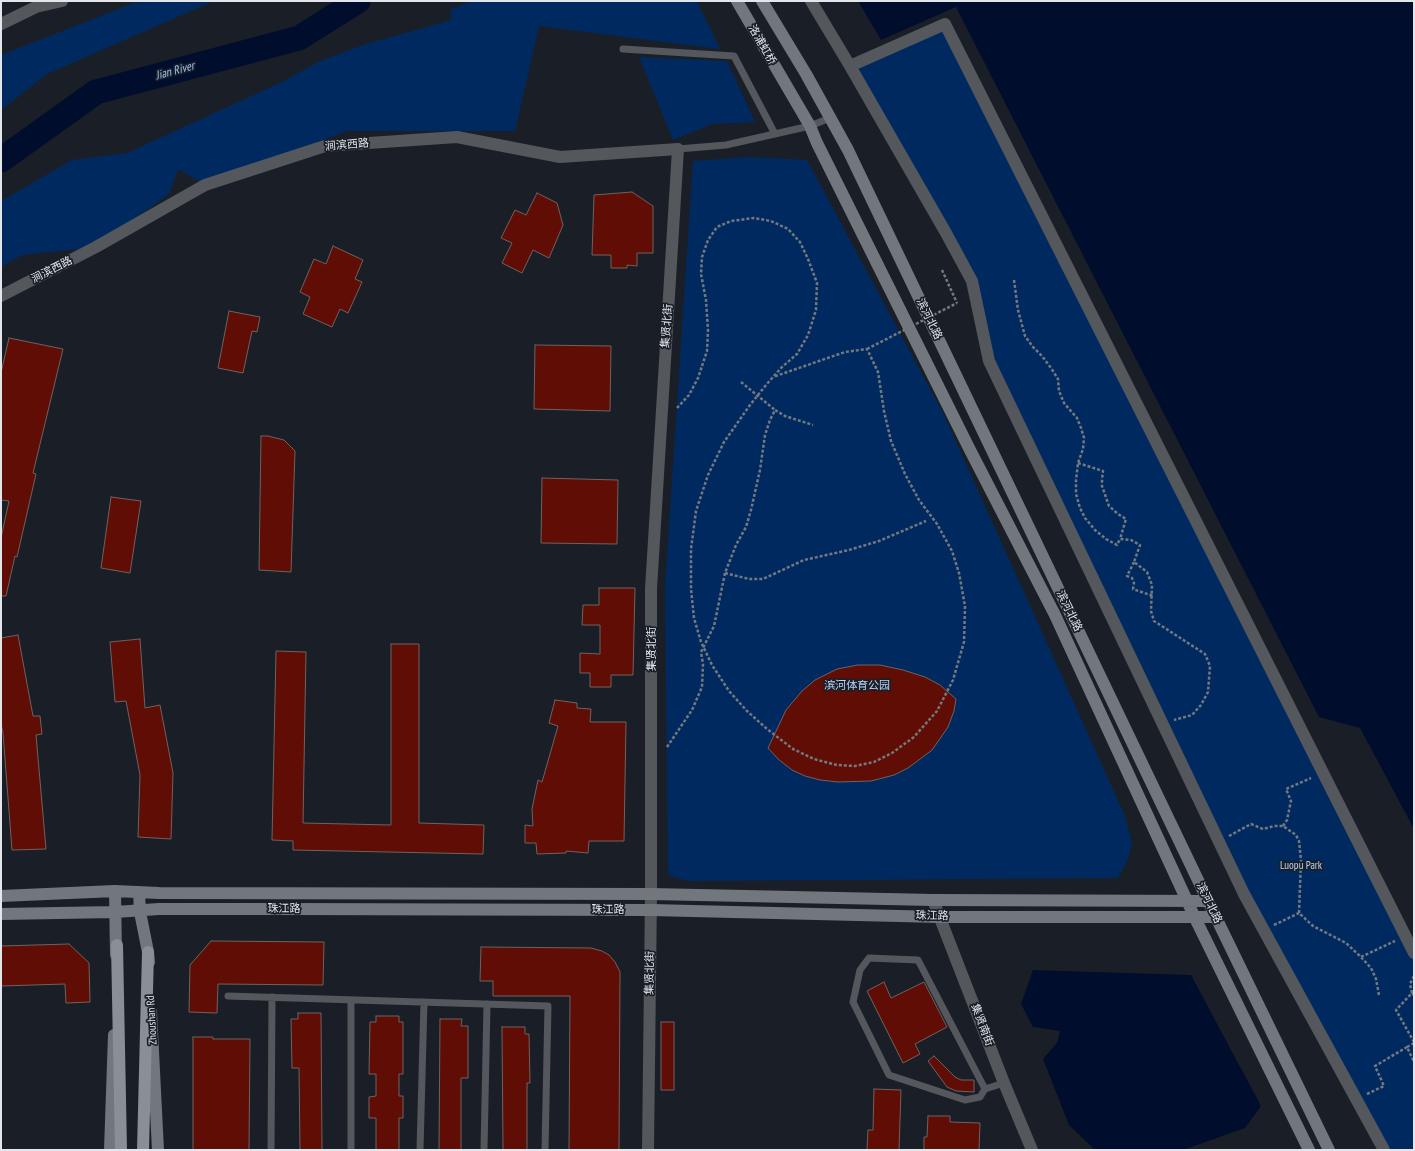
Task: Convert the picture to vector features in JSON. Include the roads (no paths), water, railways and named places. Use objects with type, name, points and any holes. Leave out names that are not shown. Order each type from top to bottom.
[{"type":"main road","name":"洛浦虹桥","points":[[737,1],[788,88]]},
{"type":"main road","name":"洛浦虹桥","points":[[762,1],[806,74]]},
{"type":"main road","name":"滨河北路","points":[[806,74],[855,164],[1329,1150]]},
{"type":"main road","name":"滨河北路","points":[[788,88],[810,126],[1055,615],[1195,918],[1309,1150]]},
{"type":"main road","name":"珠江路","points":[[1,896],[115,891],[651,894],[933,900],[1208,901]]},
{"type":"main road","points":[[115,891],[121,1150]]},
{"type":"main road","name":"Zhoushan Rd","points":[[139,892],[140,912],[148,952],[158,1150]]},
{"type":"main road","name":"珠江路","points":[[1,914],[140,912],[159,909],[651,910],[940,917],[1216,917]]},
{"type":"main road","points":[[110,1150],[117,945]]},
{"type":"main road","points":[[143,1150],[148,952]]},
{"type":"street","points":[[1,24],[36,7],[62,1]]},
{"type":"street","points":[[810,1],[850,66],[972,281],[989,361],[1244,894],[1384,1150]]},
{"type":"street","points":[[850,66],[945,24],[1414,953]]},
{"type":"street","name":"涧滨西路","points":[[1,296],[96,247],[205,185],[324,146],[457,137],[560,157],[678,149]]},
{"type":"street","name":"集贤北街","points":[[648,1150],[651,910],[651,590],[678,149]]},
{"type":"street","name":"集贤南街","points":[[933,900],[1004,1083],[1032,1150]]},
{"type":"lane","points":[[623,49],[734,56],[775,134]]},
{"type":"lane","points":[[678,149],[726,145],[810,126],[830,118]]},
{"type":"lane","points":[[985,1088],[918,960],[869,958],[860,970],[853,1002],[889,1075],[965,1100],[980,1097],[985,1088],[1004,1083]]},
{"type":"lane","points":[[228,996],[548,1006],[545,1150]]},
{"type":"lane","points":[[271,1150],[272,997]]},
{"type":"lane","points":[[351,1000],[351,1150]]},
{"type":"lane","points":[[420,1150],[424,1002]]},
{"type":"lane","points":[[484,1150],[487,1004]]},
{"type":"waterway","name":"Jian River","points":[[1,160],[96,92],[299,38],[358,1]]},
{"type":"park label","name":"滨河体育公园","points":[[857,686]]},
{"type":"park label","name":"Luopu Park","points":[[1301,866]]}]
